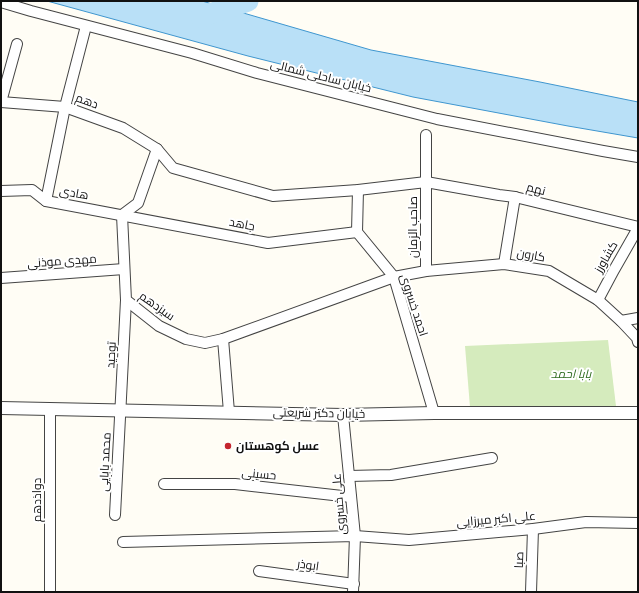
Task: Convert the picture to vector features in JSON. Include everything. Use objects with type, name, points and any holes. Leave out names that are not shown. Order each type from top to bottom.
[{"type":"street","name":"خیابان ساحلی شمالی","points":[[1,2],[86,26],[192,53],[257,73],[437,119],[638,157]]},
{"type":"street","points":[[46,201],[64,107],[86,26]]},
{"type":"street","points":[[1,102],[17,44]]},
{"type":"street","name":"دهم","points":[[1,102],[64,107],[123,128],[157,149],[173,168],[273,196],[358,190]]},
{"type":"street","name":"صاحب الزمان","points":[[426,135],[426,271]]},
{"type":"street","points":[[122,215],[138,203],[157,149]]},
{"type":"street","name":"نهم","points":[[358,190],[426,182],[499,196],[515,197],[638,228]]},
{"type":"street","name":"هادی","points":[[1,191],[32,190],[46,201],[122,215]]},
{"type":"street","points":[[357,232],[358,190]]},
{"type":"street","points":[[504,264],[515,197]]},
{"type":"street","name":"جاهد","points":[[122,215],[268,243],[357,232]]},
{"type":"street","name":"سیزدهم","points":[[122,215],[126,300],[159,326],[186,338],[205,343],[223,339],[394,277]]},
{"type":"street","name":"کشاورز","points":[[598,300],[638,228]]},
{"type":"street","name":"احمد خسروی","points":[[357,232],[394,277],[434,413]]},
{"type":"street","name":"کارون","points":[[394,277],[426,271],[504,264],[549,271],[598,300],[621,321],[637,338],[638,342]]},
{"type":"street","name":"مهدی موذنی","points":[[1,278],[124,269]]},
{"type":"street","name":"توحید","points":[[121,410],[126,300]]},
{"type":"street","points":[[621,321],[638,318]]},
{"type":"street","points":[[223,339],[228,412]]},
{"type":"street","name":"خیابان دکتر شریعتی","points":[[1,408],[343,414],[638,413]]},
{"type":"street","name":"دواذدهم","points":[[50,409],[50,592]]},
{"type":"street","name":"محمد بابایی","points":[[115,515],[121,410]]},
{"type":"street","name":"علی خسروی","points":[[343,414],[355,536],[353,588]]},
{"type":"street","points":[[349,476],[391,475],[492,458]]},
{"type":"street","name":"حسینی","points":[[164,484],[235,484],[351,497]]},
{"type":"street","name":"علی اکبر میرزایی","points":[[123,542],[355,536],[410,540],[533,529],[586,522],[638,523]]},
{"type":"street","name":"صبا","points":[[531,592],[533,529]]},
{"type":"street","name":"ابوذر","points":[[258,571],[353,588]]},
{"type":"green space","name":"بابا احمد","points":[[608,340],[616,406],[470,407],[465,346]]},
{"type":"water","points":[[47,1],[202,1],[371,50],[638,102],[638,138],[413,97],[248,56]]},
{"type":"waterway","points":[[201,17],[248,1]]},
{"type":"place","name":"عسل کوهستان","points":[[228,446]]}]
